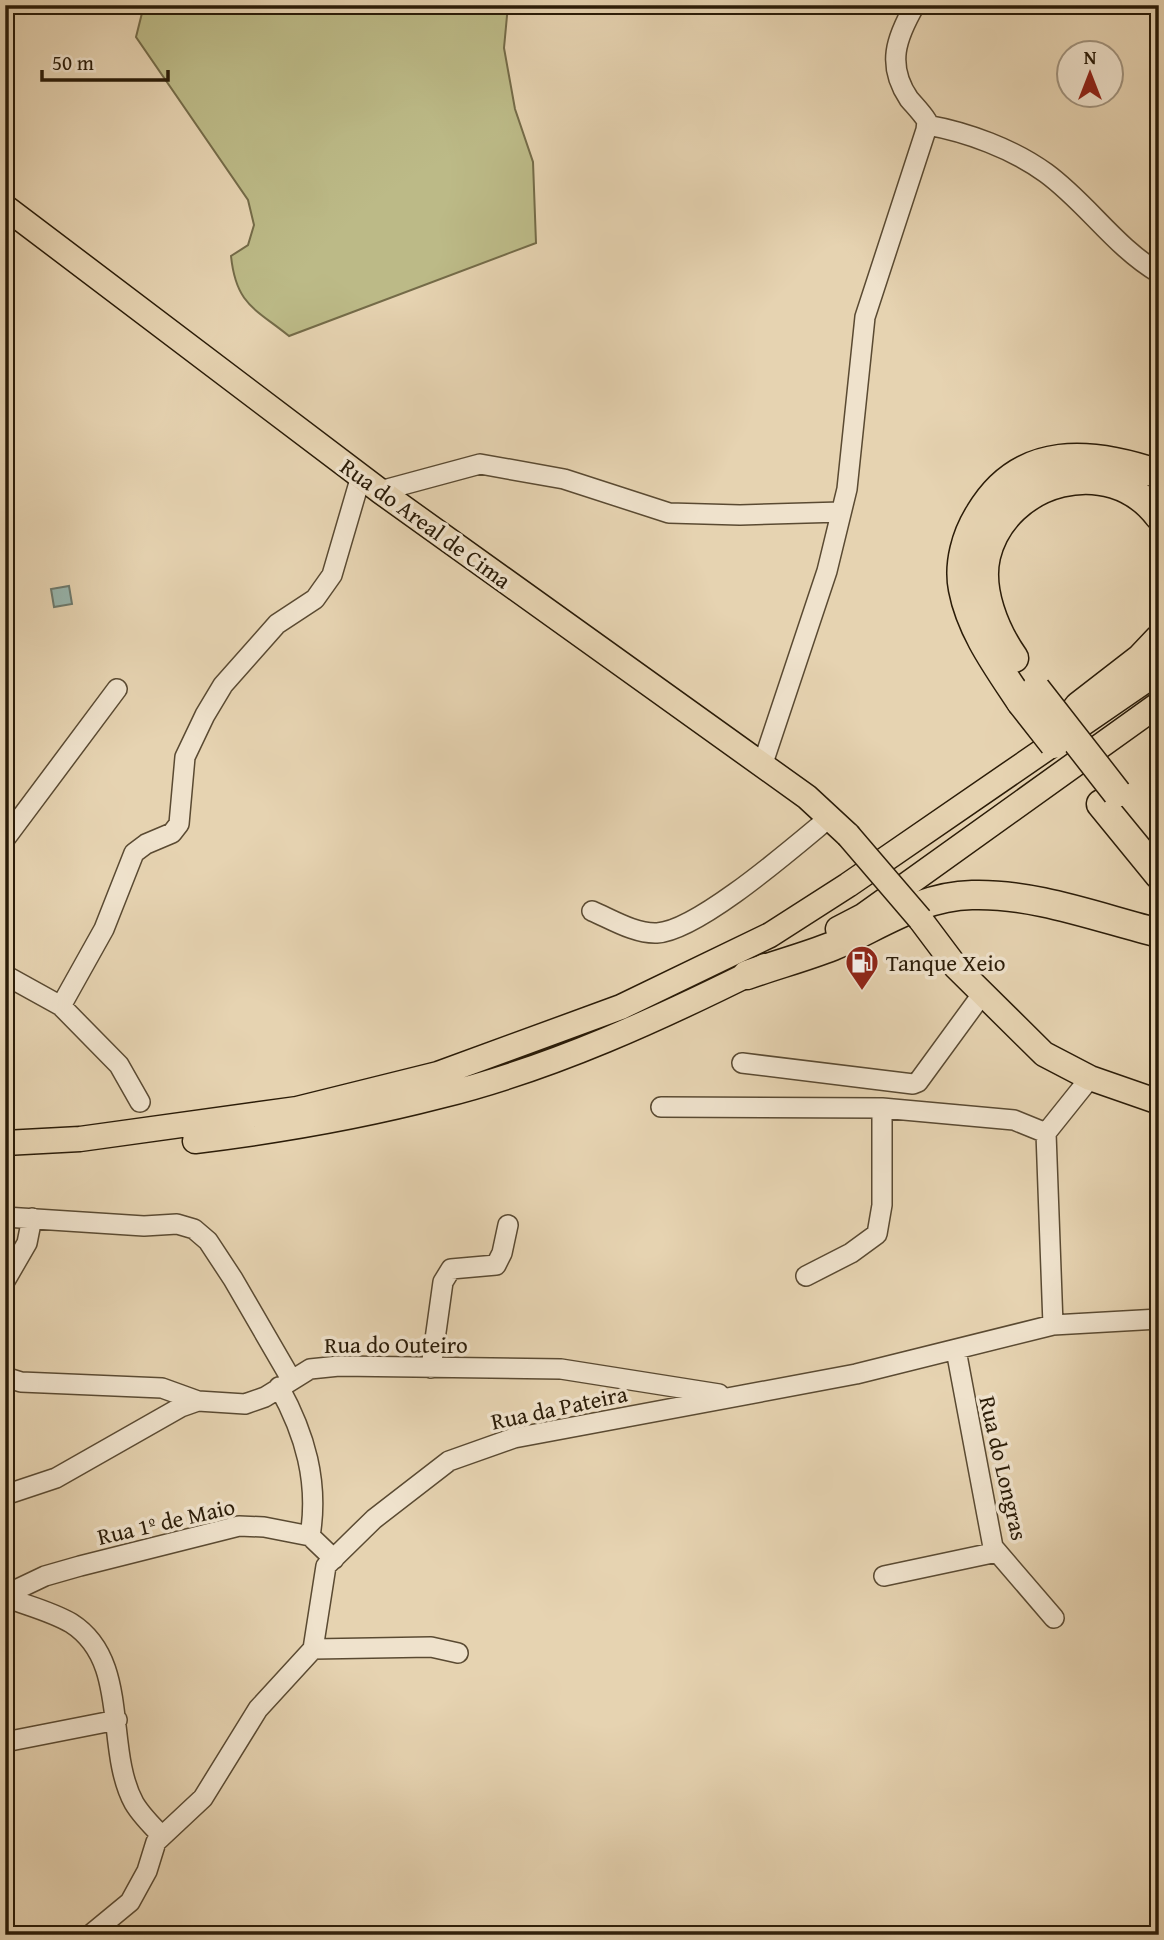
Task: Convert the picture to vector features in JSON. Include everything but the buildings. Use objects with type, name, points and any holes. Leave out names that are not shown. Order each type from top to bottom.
[{"type":"highway","points":[[1159,474],[1127,463],[1091,456],[1054,459],[1019,472],[992,493],[972,526],[963,555],[963,587],[969,609],[992,659],[1028,696],[1109,798],[1159,875]]},
{"type":"highway","points":[[1028,696],[992,615],[985,583],[986,557],[997,531],[1010,511],[1031,494],[1058,482],[1088,478],[1123,486],[1149,503],[1159,516]]},
{"type":"highway","points":[[1046,748],[1079,706],[1141,658],[1159,639]]},
{"type":"highway","points":[[1109,798],[1159,845]]},
{"type":"highway","points":[[747,975],[833,946],[890,916],[930,902],[970,895],[1018,898],[1159,933]]},
{"type":"main road","name":"Rua do Areal de Cima","points":[[5,207],[370,484],[807,797],[848,835],[920,919],[956,967],[1044,1054],[1090,1078],[1159,1102]]},
{"type":"main road","points":[[5,1145],[80,1139],[297,1108],[438,1074],[621,1007],[770,935],[848,886],[1159,671]]},
{"type":"main road","points":[[5,1145],[79,1150],[194,1142],[297,1129],[429,1099],[566,1055],[673,1012],[863,916],[1159,704]]},
{"type":"street","points":[[762,766],[827,571],[847,489],[865,317],[927,125],[921,111],[909,99],[894,64],[898,37],[915,5]]},
{"type":"street","points":[[927,125],[949,129],[992,145],[1045,173],[1123,248],[1159,273]]},
{"type":"street","points":[[61,1006],[104,929],[134,853],[172,832],[180,824],[185,757],[223,685],[277,624],[314,599],[332,575],[370,484],[480,464],[565,479],[669,513],[740,515],[841,512]]},
{"type":"street","points":[[5,839],[117,689]]},
{"type":"street","points":[[592,911],[634,929],[656,933],[676,930],[740,890],[829,818]]},
{"type":"street","points":[[5,976],[61,1006],[119,1065],[140,1102]]},
{"type":"street","points":[[742,1063],[913,1084],[918,1082],[983,993]]},
{"type":"street","points":[[1053,1325],[1046,1133],[1090,1078]]},
{"type":"street","points":[[661,1107],[882,1108],[1014,1120],[1046,1133]]},
{"type":"street","points":[[806,1276],[852,1253],[877,1234],[882,1205],[882,1108]]},
{"type":"street","points":[[5,1217],[144,1226],[177,1224],[194,1229],[208,1241],[227,1269],[285,1383],[306,1444],[314,1510],[310,1536],[334,1559]]},
{"type":"street","points":[[5,1281],[27,1242],[32,1218]]},
{"type":"street","points":[[431,1368],[443,1282],[451,1269],[496,1265],[502,1253],[508,1224]]},
{"type":"street","name":"Rua da Pateira","points":[[313,1649],[316,1613],[326,1566],[374,1518],[449,1461],[514,1438],[856,1374],[1053,1325],[1159,1319]]},
{"type":"street","name":"Rua do Longras","points":[[956,1350],[983,1505],[997,1552],[1054,1618]]},
{"type":"street","name":"Rua do Outeiro","points":[[5,1495],[57,1478],[181,1407],[198,1401],[245,1405],[265,1397],[310,1369],[561,1369],[734,1396]]},
{"type":"street","points":[[5,1377],[20,1382],[162,1388],[198,1401]]},
{"type":"street","name":"Rua 1º de Maio","points":[[5,1596],[45,1576],[143,1552],[219,1529],[264,1527],[310,1536]]},
{"type":"street","points":[[884,1576],[997,1552]]},
{"type":"street","points":[[5,1596],[47,1611],[73,1624],[92,1642],[105,1668],[117,1720],[124,1770],[133,1801],[162,1836]]},
{"type":"street","points":[[90,1935],[111,1928],[130,1902],[147,1871],[156,1842],[203,1798],[258,1709],[313,1649],[431,1647],[458,1653]]},
{"type":"street","points":[[5,1742],[117,1720]]},
{"type":"shaded area","points":[[144,5],[508,5],[504,48],[515,109],[533,162],[536,243],[289,336],[249,304],[237,285],[231,256],[248,245],[254,225],[248,200],[136,37]]},
{"type":"water","points":[[69,586],[72,604],[54,607],[51,589]]},
{"type":"place","name":"Tanque Xeio","points":[[862,992]]}]
